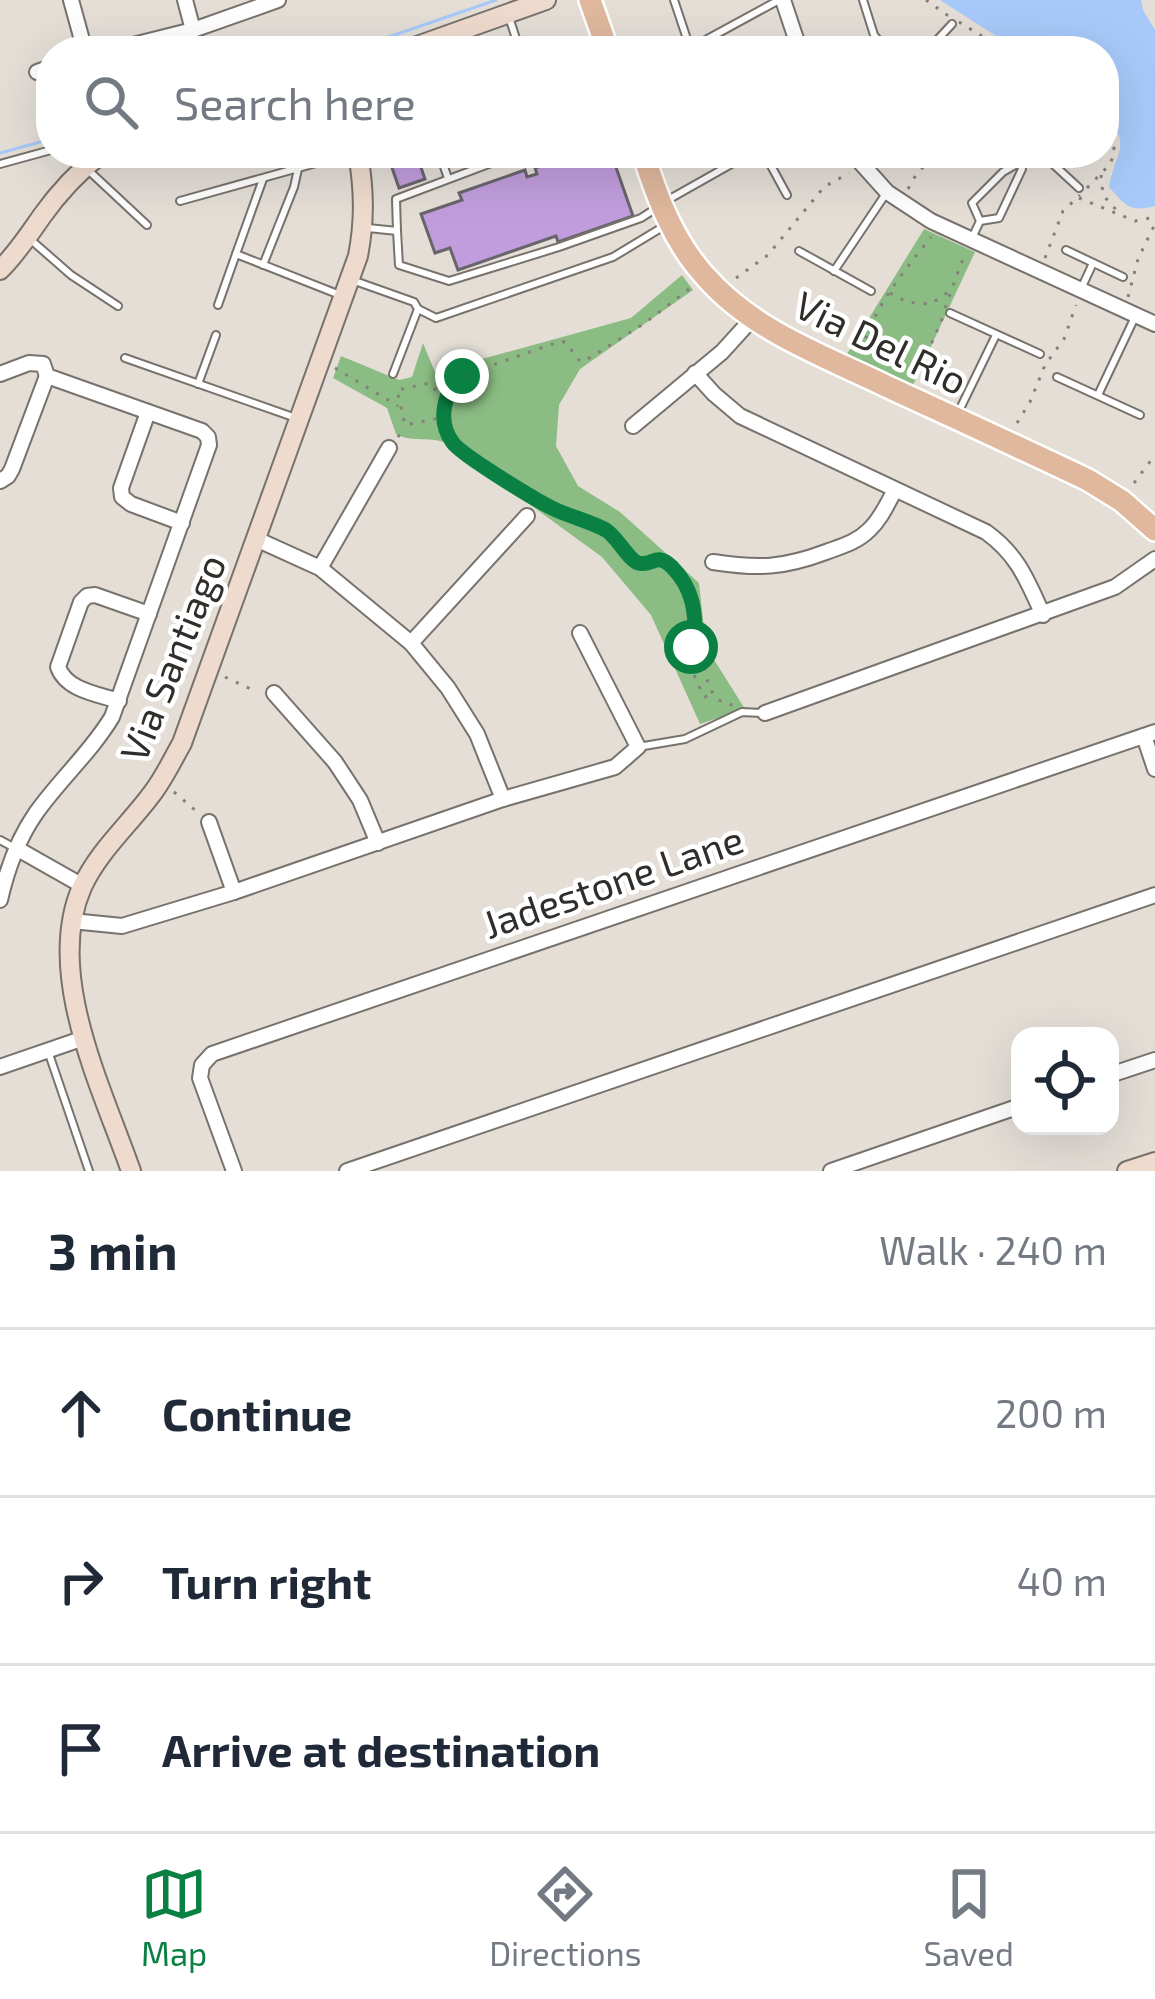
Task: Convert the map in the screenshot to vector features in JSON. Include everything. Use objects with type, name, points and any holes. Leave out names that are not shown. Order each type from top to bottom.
[{"type":"main road","points":[[590,0],[603,36]]},
{"type":"main road","name":"Via Del Rio","points":[[648,168],[665,214],[704,276],[752,319],[1088,480],[1155,530]]},
{"type":"street","points":[[71,0],[81,36]]},
{"type":"street","points":[[185,0],[193,30]]},
{"type":"street","points":[[169,36],[278,0]]},
{"type":"street","points":[[446,36],[546,0]]},
{"type":"street","points":[[781,0],[794,36]]},
{"type":"street","points":[[0,270],[84,168]]},
{"type":"street","name":"Via Santiago","points":[[131,1171],[84,1038],[69,971],[72,921],[83,886],[107,847],[156,788],[182,743],[346,288],[364,227],[359,168]]},
{"type":"street","points":[[863,168],[887,192],[931,221],[1079,297],[1155,324]]},
{"type":"street","points":[[633,426],[722,352],[752,319]]},
{"type":"street","points":[[0,374],[36,362],[44,364],[47,376],[12,469],[0,481]]},
{"type":"street","points":[[695,373],[740,416],[963,520],[1007,547],[1043,615]]},
{"type":"street","points":[[0,899],[16,848],[37,812],[104,730],[118,701],[209,445],[202,431],[47,376]]},
{"type":"street","points":[[148,412],[122,496],[131,504],[182,523]]},
{"type":"street","points":[[320,568],[393,442]]},
{"type":"street","points":[[713,562],[775,567],[856,541],[879,518],[895,490]]},
{"type":"street","points":[[411,643],[532,506]]},
{"type":"street","points":[[256,539],[320,568],[411,643],[477,734],[503,800]]},
{"type":"street","points":[[765,713],[1043,615],[1114,587],[1155,560]]},
{"type":"street","points":[[118,701],[61,677],[58,667],[81,602],[95,595],[149,614]]},
{"type":"street","points":[[72,921],[122,926],[615,767],[638,747],[580,633]]},
{"type":"street","points":[[274,693],[335,761],[361,800],[378,843]]},
{"type":"street","points":[[1149,734],[1155,769]]},
{"type":"street","name":"Jadestone Lane","points":[[234,1171],[200,1078],[202,1065],[212,1054],[1149,734]]},
{"type":"street","points":[[209,822],[234,892]]},
{"type":"street","points":[[16,848],[83,886]]},
{"type":"street","points":[[347,1171],[1155,895]]},
{"type":"street","points":[[0,1066],[84,1038]]},
{"type":"street","points":[[1119,1072],[1155,1060]]},
{"type":"street","points":[[831,1171],[1011,1109]]},
{"type":"street","points":[[1127,1171],[1155,1162]]},
{"type":"lane","points":[[674,0],[686,36]]},
{"type":"lane","points":[[716,36],[781,0]]},
{"type":"lane","points":[[863,0],[876,36]]},
{"type":"lane","points":[[508,14],[515,36]]},
{"type":"lane","points":[[941,36],[952,24]]},
{"type":"lane","points":[[0,164],[36,154]]},
{"type":"lane","points":[[86,168],[147,225]]},
{"type":"lane","points":[[180,201],[305,168]]},
{"type":"lane","points":[[444,168],[448,179]]},
{"type":"lane","points":[[478,168],[396,199],[398,265],[449,281],[665,214]]},
{"type":"lane","points":[[236,254],[346,288],[414,302],[436,318],[613,257],[730,168]]},
{"type":"lane","points":[[772,168],[787,195]]},
{"type":"lane","points":[[980,221],[972,203],[1010,168]]},
{"type":"lane","points":[[980,221],[999,218],[1022,168]]},
{"type":"lane","points":[[1055,168],[1078,193]]},
{"type":"lane","points":[[263,265],[298,170]]},
{"type":"lane","points":[[218,305],[263,178]]},
{"type":"lane","points":[[834,271],[887,192]]},
{"type":"lane","points":[[971,239],[980,221]]},
{"type":"lane","points":[[364,227],[397,231]]},
{"type":"lane","points":[[28,237],[71,275],[118,305]]},
{"type":"lane","points":[[1066,250],[1123,277]]},
{"type":"lane","points":[[799,251],[872,291]]},
{"type":"lane","points":[[1079,297],[1093,263]]},
{"type":"lane","points":[[393,374],[418,309]]},
{"type":"lane","points":[[950,313],[1040,354]]},
{"type":"lane","points":[[1098,395],[1136,315]]},
{"type":"lane","points":[[955,418],[997,334]]},
{"type":"lane","points":[[198,384],[217,335]]},
{"type":"lane","points":[[125,358],[299,419]]},
{"type":"lane","points":[[1058,377],[1139,416]]},
{"type":"lane","points":[[638,747],[685,739],[742,712],[765,713]]},
{"type":"lane","points":[[0,841],[16,848]]},
{"type":"lane","points":[[48,1051],[88,1171]]},
{"type":"path","points":[[926,0],[982,36]]},
{"type":"path","points":[[736,278],[767,255],[846,168]]},
{"type":"path","points":[[908,189],[921,168]]},
{"type":"path","points":[[1101,173],[1103,195],[1123,217]]},
{"type":"path","points":[[1078,193],[1123,217],[1155,220],[1128,297]]},
{"type":"path","points":[[862,350],[869,323],[931,237]]},
{"type":"path","points":[[689,289],[645,323],[580,362],[561,340],[470,373],[452,386],[445,401],[446,422],[452,442],[532,506],[610,532],[634,561],[664,560],[686,583],[695,615],[695,644],[704,656],[712,692],[723,704],[744,706]]},
{"type":"path","points":[[889,292],[907,302],[931,304],[952,289]]},
{"type":"path","points":[[1017,422],[1045,365],[1064,339],[1079,297]]},
{"type":"path","points":[[335,368],[400,406]]},
{"type":"path","points":[[406,425],[397,390],[428,383],[445,401]]},
{"type":"path","points":[[393,442],[406,425],[446,422]]},
{"type":"path","points":[[1134,483],[1155,455]]},
{"type":"path","points":[[686,583],[693,576]]},
{"type":"path","points":[[695,644],[686,657],[703,695],[712,692]]},
{"type":"path","points":[[225,676],[253,690]]},
{"type":"path","points":[[174,792],[195,810]]},
{"type":"green space","points":[[924,229],[975,252],[912,387],[847,354]]},
{"type":"green space","points":[[682,275],[693,290],[580,369],[559,405],[556,446],[578,486],[620,512],[699,583],[706,647],[745,709],[700,724],[651,615],[602,557],[444,442],[396,434],[387,408],[333,378],[341,356],[399,380],[412,377],[423,343],[435,372],[631,318]]},
{"type":"water","points":[[940,0],[1141,0],[1155,30],[1155,206],[1128,206],[1109,187],[1114,168],[1119,168],[1119,36],[996,36]]},
{"type":"building","points":[[392,168],[421,168],[425,179],[399,188]]},
{"type":"building","points":[[535,168],[616,168],[633,216],[458,270],[450,248],[435,253],[421,214],[462,200],[459,193],[525,170],[527,177],[537,174]]},
{"type":"waterway","points":[[392,36],[496,0]]},
{"type":"waterway","points":[[0,153],[36,143]]},
{"type":"route","points":[[462,376],[445,401],[452,442],[541,502],[610,532],[634,561],[667,562],[686,583],[692,599],[695,644],[691,647]]}]
